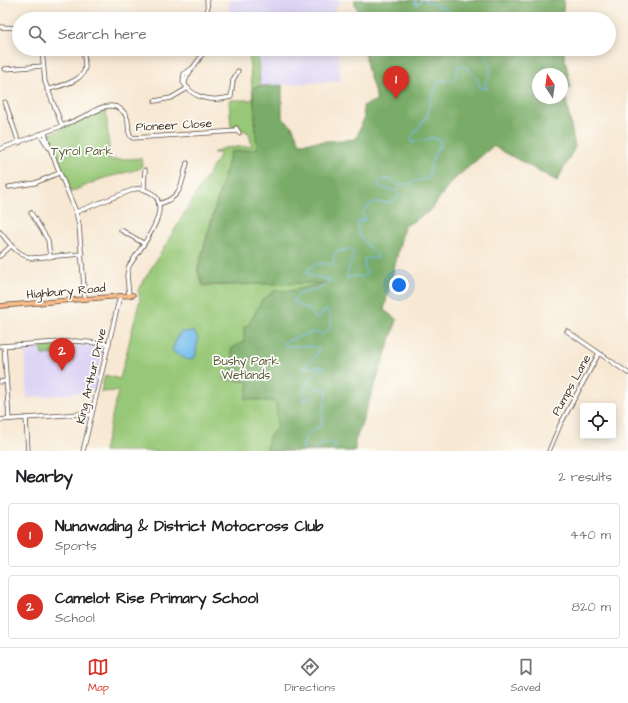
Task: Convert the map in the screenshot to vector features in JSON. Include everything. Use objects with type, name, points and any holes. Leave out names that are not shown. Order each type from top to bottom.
[{"type":"main road","name":"Highbury Road","points":[[0,306],[131,295]]},
{"type":"street","points":[[207,0],[208,12]]},
{"type":"street","points":[[0,27],[12,28]]},
{"type":"street","points":[[0,149],[62,126],[47,90],[42,56]]},
{"type":"street","points":[[47,90],[78,79],[85,69],[84,56]]},
{"type":"street","points":[[201,56],[194,67],[183,76],[186,86],[202,98],[229,97],[232,94],[232,82],[238,75]]},
{"type":"street","points":[[5,69],[43,66]]},
{"type":"street","points":[[155,101],[171,98],[186,86]]},
{"type":"street","points":[[5,102],[19,143]]},
{"type":"street","name":"Pioneer Close","points":[[62,126],[89,115],[98,108],[110,106],[119,108],[125,114],[128,120],[129,135],[133,138],[238,131]]},
{"type":"street","points":[[45,133],[59,173],[76,212],[82,254],[85,299]]},
{"type":"street","points":[[40,134],[50,149]]},
{"type":"street","points":[[159,204],[170,201],[177,195],[187,163]]},
{"type":"street","points":[[144,189],[145,170]]},
{"type":"street","points":[[9,187],[35,183],[59,173]]},
{"type":"street","points":[[76,212],[135,189],[144,189],[155,196],[159,204],[159,218],[128,270],[131,295]]},
{"type":"street","points":[[31,213],[48,240],[50,257]]},
{"type":"street","points":[[121,230],[143,243]]},
{"type":"street","points":[[0,232],[18,253],[32,258],[82,254]]},
{"type":"street","points":[[0,256],[11,246]]},
{"type":"street","name":"King Arthur Drive","points":[[83,451],[118,306],[117,296]]},
{"type":"street","points":[[567,331],[628,373]]},
{"type":"street","points":[[9,419],[2,346],[75,341],[108,344]]},
{"type":"street","name":"Pumps Lane","points":[[549,451],[560,425],[599,354]]},
{"type":"street","points":[[0,382],[6,381]]},
{"type":"street","points":[[0,420],[79,414],[91,415]]},
{"type":"street","points":[[26,418],[28,451]]},
{"type":"shaded area","points":[[229,0],[340,0],[341,2],[335,8],[335,12],[230,12]]},
{"type":"shaded area","points":[[258,56],[338,56],[340,81],[260,86]]},
{"type":"shaded area","points":[[75,344],[103,347],[104,349],[93,392],[27,398],[25,348]]},
{"type":"green space","points":[[354,0],[564,0],[563,12],[358,12]]},
{"type":"green space","name":"Bushy Park Wetlands","points":[[249,56],[258,56],[260,86],[268,86],[253,87],[257,149],[231,152],[197,270],[203,286],[328,282],[321,451],[104,451],[118,391],[101,392],[105,375],[120,379],[140,299],[138,290],[221,153],[213,153],[224,148],[252,146],[249,133],[241,130],[239,127],[231,128],[229,100],[253,100]]},
{"type":"green space","points":[[366,56],[564,56],[567,68],[532,68],[532,104],[567,104],[575,147],[557,181],[493,146],[450,183],[431,210],[404,227],[384,310],[397,320],[355,442],[355,451],[267,451],[269,436],[277,428],[276,402],[245,399],[249,382],[224,379],[234,365],[231,349],[244,341],[244,327],[249,324],[262,300],[276,290],[289,291],[325,283],[203,285],[198,270],[231,152],[257,149],[253,87],[282,85],[282,118],[292,126],[300,143],[356,139],[364,118],[363,106],[377,100],[367,67]]},
{"type":"green space","points":[[568,73],[571,88],[568,88]]},
{"type":"green space","name":"Tyrol Park","points":[[106,110],[110,160],[141,158],[142,166],[139,169],[101,179],[71,192],[49,138],[50,134]]},
{"type":"green space","points":[[56,346],[57,354],[42,355],[41,347]]},
{"type":"green space","points":[[72,347],[73,361],[59,362],[57,348]]},
{"type":"water","points":[[180,332],[194,332],[198,339],[195,358],[188,360],[173,352],[173,347]]},
{"type":"waterway","points":[[415,0],[416,5],[422,0]]},
{"type":"waterway","points":[[424,0],[451,12]]},
{"type":"waterway","points":[[302,451],[307,435],[321,426],[327,391],[324,388],[316,388],[305,402],[303,401],[304,389],[308,381],[325,368],[322,366],[303,368],[316,356],[319,349],[316,347],[285,346],[284,342],[314,332],[323,334],[329,330],[331,324],[327,310],[323,312],[319,319],[316,319],[311,312],[298,305],[293,300],[300,294],[321,288],[331,280],[309,275],[306,272],[314,265],[325,263],[332,265],[334,263],[333,256],[336,252],[350,249],[354,251],[346,278],[354,276],[363,277],[366,274],[364,263],[365,258],[378,259],[373,250],[361,238],[357,228],[358,221],[365,220],[363,212],[373,203],[392,202],[398,196],[397,191],[380,187],[378,183],[389,179],[394,181],[397,185],[400,185],[427,179],[429,176],[431,163],[438,147],[441,147],[439,139],[431,138],[413,143],[411,137],[428,115],[430,101],[439,81],[452,80],[456,77],[458,66],[460,65],[471,71],[478,80],[480,88],[487,89],[485,83],[490,75],[490,71],[486,56]]},
{"type":"waterway","points":[[314,451],[326,443],[335,444],[336,448],[332,451]]},
{"type":"place","name":"Nunawading & District Motocross Club","points":[[396,99]]},
{"type":"place","name":"Camelot Rise Primary School","points":[[62,371]]}]
